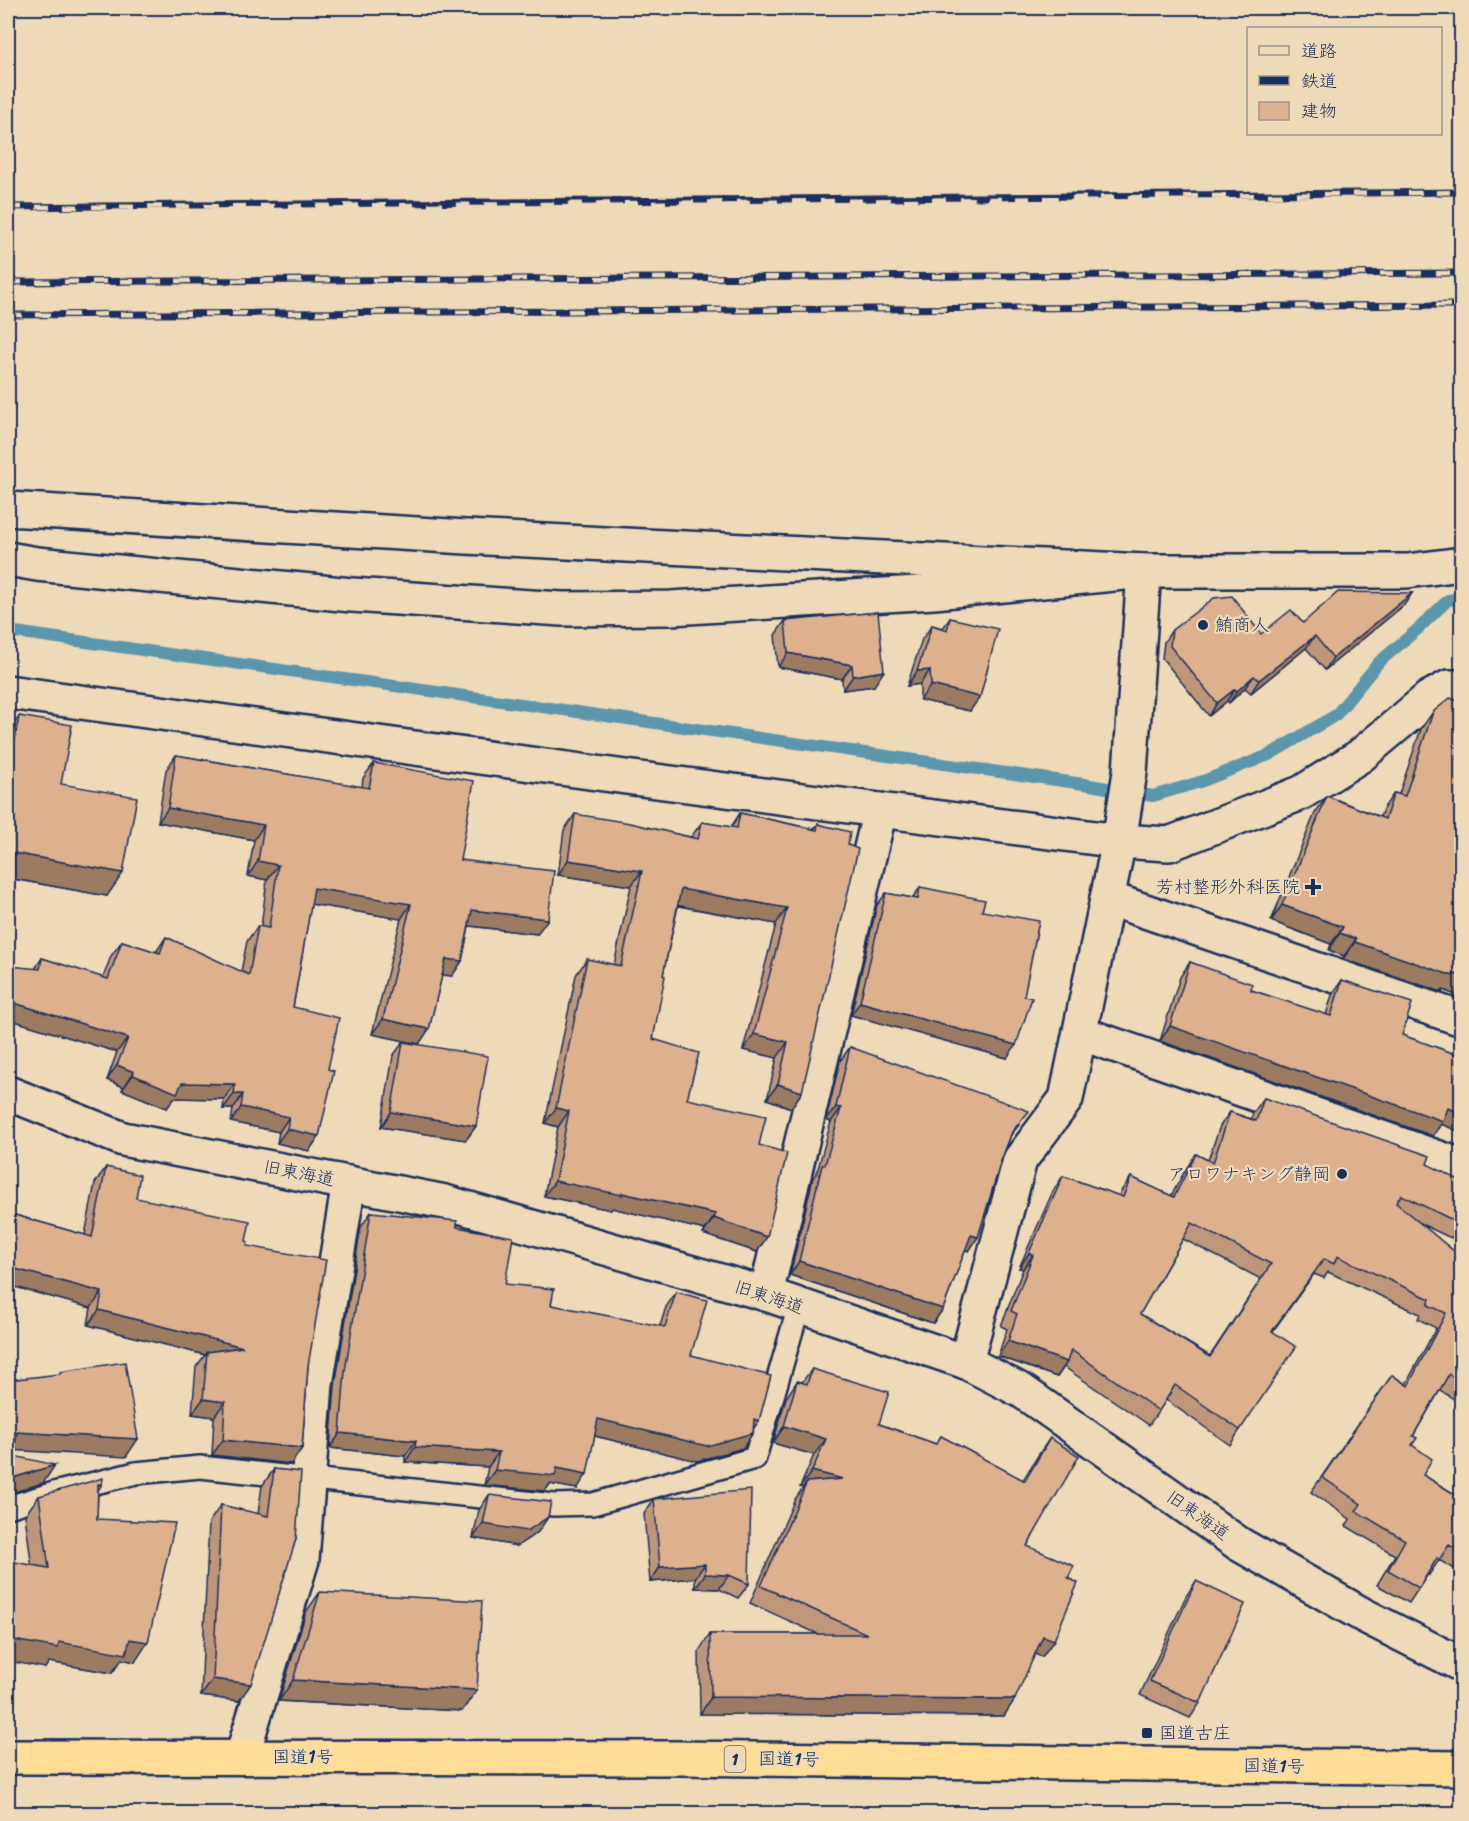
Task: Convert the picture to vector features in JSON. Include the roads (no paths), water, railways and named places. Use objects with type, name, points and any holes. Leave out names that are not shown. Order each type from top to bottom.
[{"type":"highway","name":"国道1号","points":[[8,1757],[680,1758],[1461,1768]]},
{"type":"street","points":[[8,509],[466,537],[1144,571],[1407,571],[1461,564]]},
{"type":"street","points":[[8,559],[37,564],[340,594],[562,609],[671,608],[934,592],[1144,571]]},
{"type":"street","points":[[966,1362],[1020,1160],[1066,1099],[1119,841],[1130,772],[1144,571]]},
{"type":"street","points":[[8,692],[880,810],[1119,841],[1168,844],[1301,793],[1360,756],[1429,698],[1449,687],[1461,687]]},
{"type":"street","points":[[766,1294],[880,810]]},
{"type":"street","points":[[1107,898],[1461,1019]]},
{"type":"street","points":[[1080,1033],[1461,1166]]},
{"type":"street","name":"旧東海道","points":[[8,1093],[123,1139],[445,1202],[766,1294],[966,1362],[1022,1391],[1239,1545],[1363,1615],[1461,1665]]},
{"type":"street","points":[[242,1756],[302,1560],[316,1384],[349,1183]]},
{"type":"lane","points":[[8,1507],[54,1492],[136,1473],[200,1467],[554,1505],[593,1504],[754,1458],[799,1306]]},
{"type":"waterway","points":[[8,631],[1084,784],[1153,796],[1203,781],[1269,755],[1336,715],[1379,662],[1448,600],[1462,598]]},
{"type":"railway","points":[[8,207],[735,202],[1462,192]]},
{"type":"railway","points":[[8,282],[1462,273]]},
{"type":"railway","points":[[8,315],[1462,305]]},
{"type":"place","name":"鮪商人","points":[[1203,625]]},
{"type":"place","name":"芳村整形外科医院","points":[[1313,887]]},
{"type":"place","name":"アロワナキング静岡","points":[[1342,1174]]},
{"type":"place","name":"国道古庄","points":[[1147,1733]]}]
